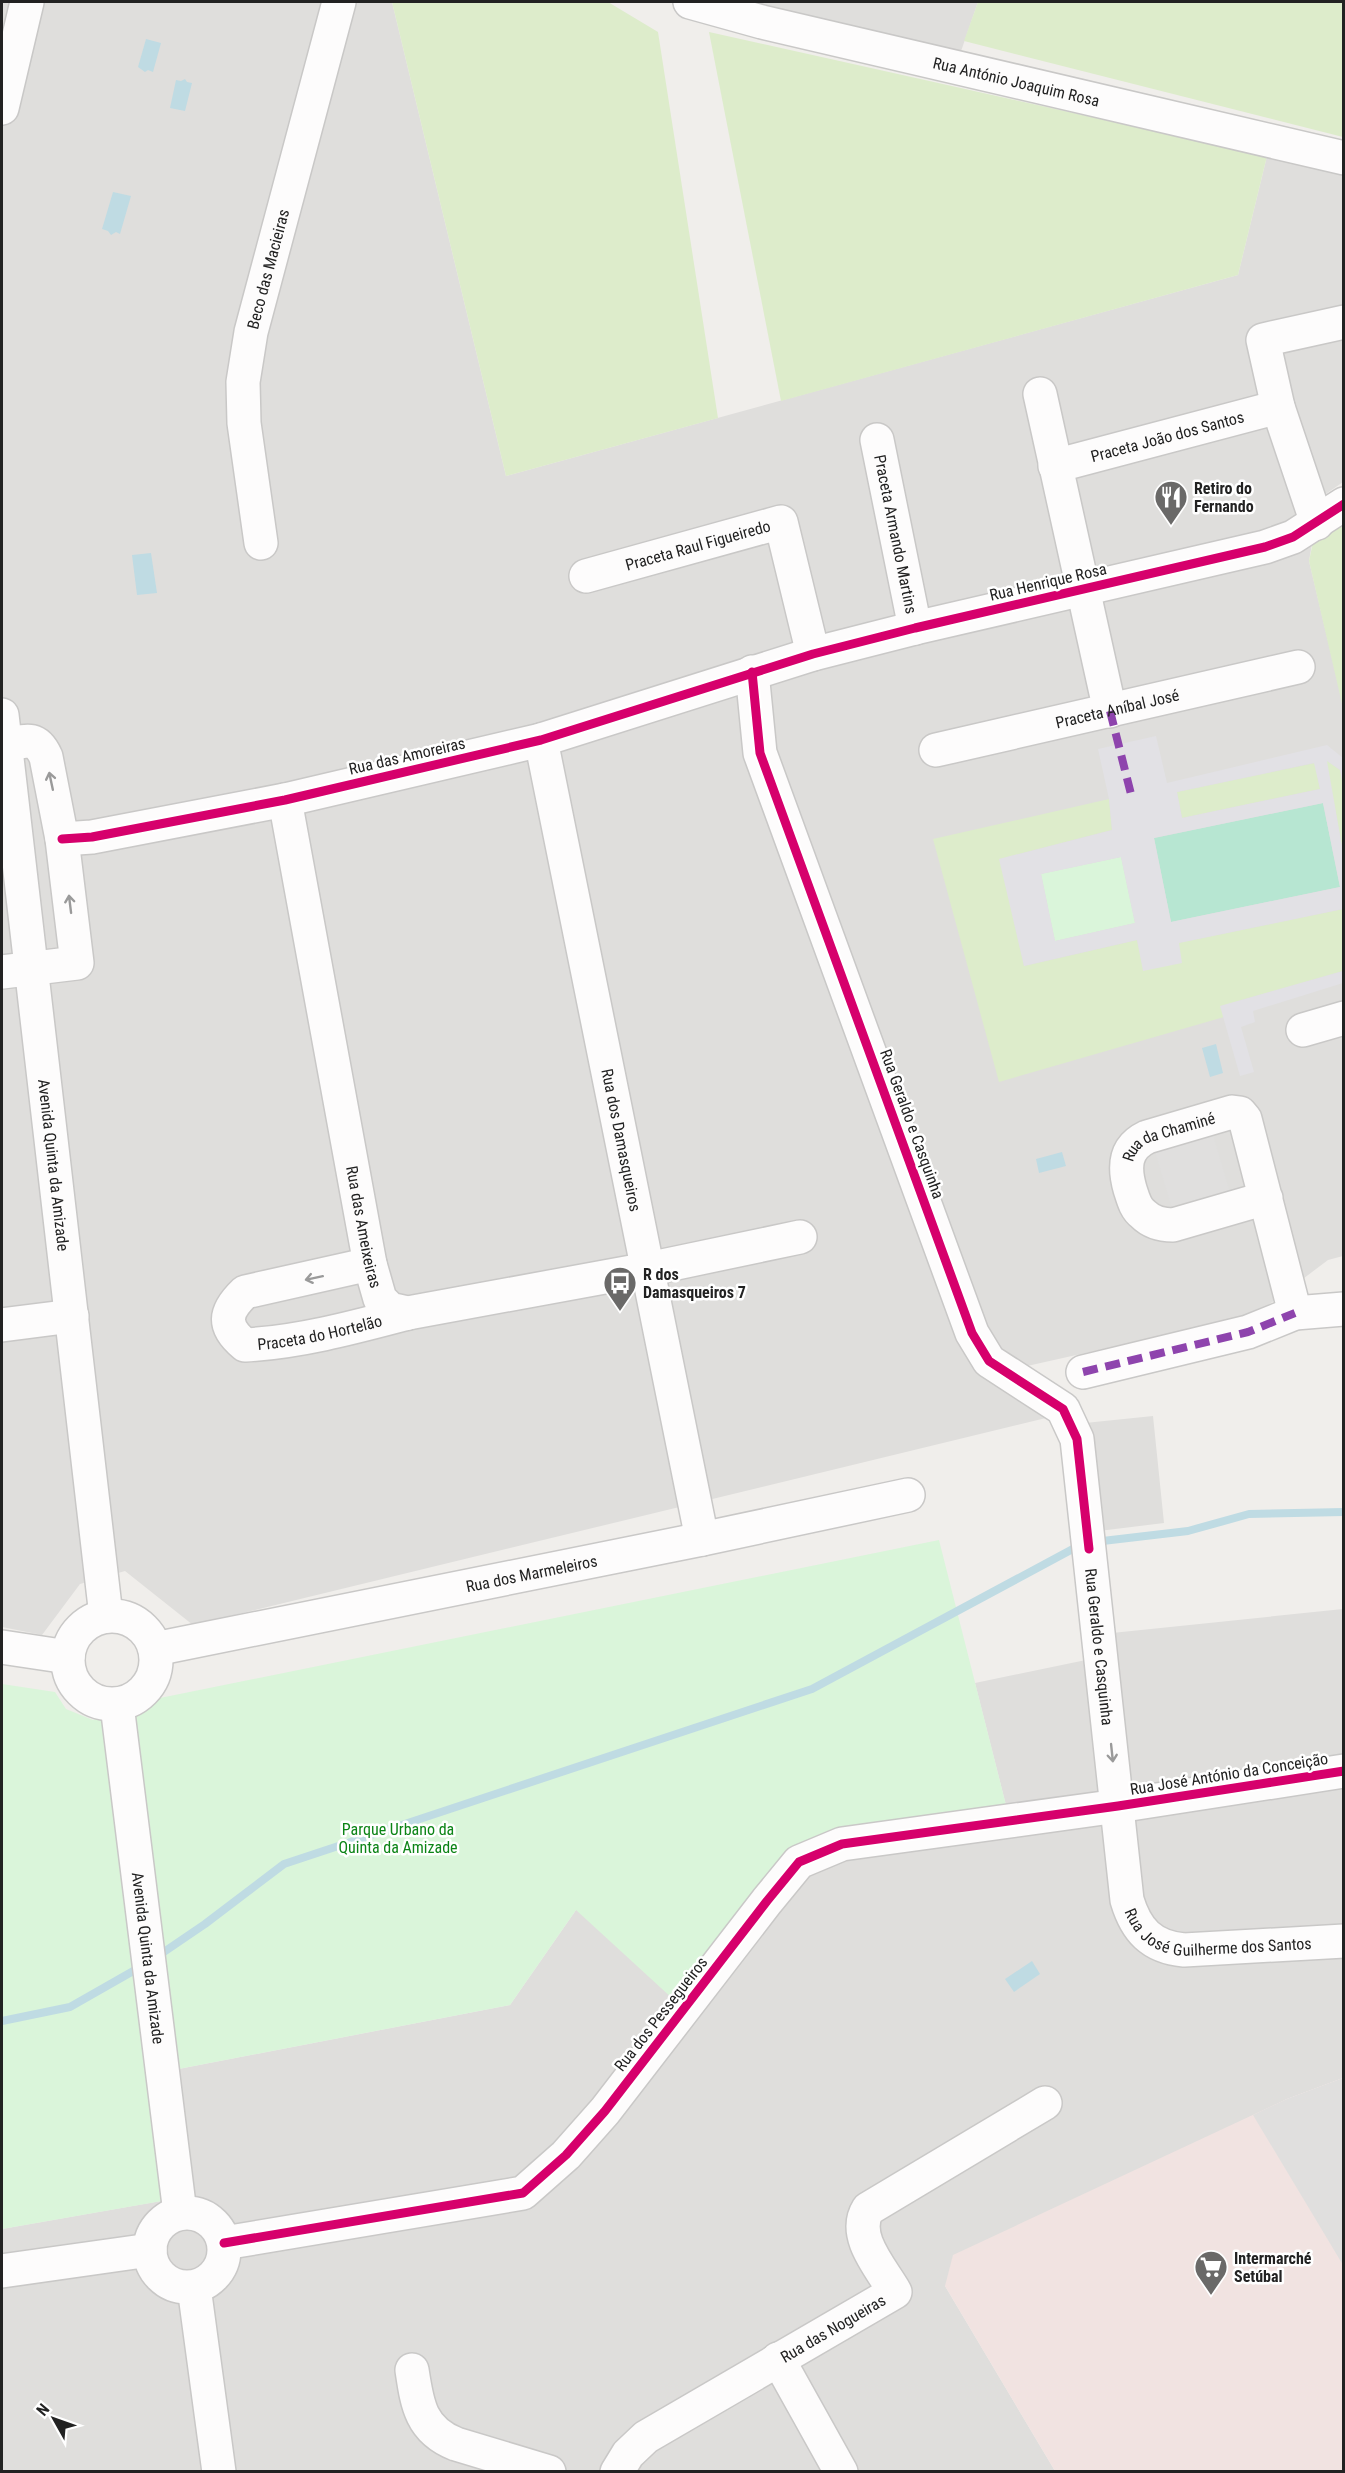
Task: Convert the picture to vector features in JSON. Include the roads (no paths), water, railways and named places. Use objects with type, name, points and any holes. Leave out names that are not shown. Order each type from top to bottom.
[{"type":"street","points":[[2,108],[27,2]]},
{"type":"street","name":"Beco das Macieiras","points":[[261,543],[244,423],[243,382],[251,332],[339,2]]},
{"type":"street","name":"Rua António Joaquim Rosa","points":[[690,2],[762,22],[1344,158]]},
{"type":"street","points":[[1317,523],[1278,407],[1263,340],[1344,322]]},
{"type":"street","points":[[1040,394],[1110,711]]},
{"type":"street","name":"Praceta João dos Santos","points":[[1055,466],[1278,407]]},
{"type":"street","name":"Praceta Armando Martins","points":[[877,440],[915,628]]},
{"type":"street","name":"Rua Henrique Rosa","points":[[752,672],[915,628],[1265,547],[1293,537],[1344,504]]},
{"type":"street","name":"Praceta Raul Figueiredo","points":[[586,576],[781,522],[813,654]]},
{"type":"street","name":"Praceta Aníbal José","points":[[936,750],[1298,667]]},
{"type":"street","name":"Rua das Amoreiras","points":[[62,839],[92,837],[285,800],[542,740],[752,672]]},
{"type":"street","name":"Rua Geraldo e Casquinha","points":[[752,672],[760,753],[972,1333],[989,1362],[1063,1409],[1077,1439],[1118,1806]]},
{"type":"street","points":[[3,736],[20,741],[31,741],[42,748],[49,769],[62,839],[76,963],[17,970]]},
{"type":"street","name":"Avenida Quinta da Amizade","points":[[3,736],[17,970],[72,1316],[106,1616]]},
{"type":"street","name":"Rua dos Damasqueiros","points":[[542,740],[702,1539]]},
{"type":"street","name":"Rua das Ameixeiras","points":[[285,800],[370,1264],[380,1299],[390,1309],[408,1312]]},
{"type":"street","points":[[1303,1030],[1344,1018]]},
{"type":"street","points":[[1266,1198],[1294,1313]]},
{"type":"street","points":[[408,1312],[648,1269],[800,1237]]},
{"type":"street","name":"Praceta do Hortelão","points":[[370,1264],[245,1292],[232,1304],[228,1321],[232,1335],[245,1345],[263,1344],[354,1327],[408,1312]]},
{"type":"street","points":[[1083,1372],[1248,1332],[1294,1313],[1344,1309]]},
{"type":"street","points":[[2,1325],[72,1316]]},
{"type":"street","name":"Rua dos Marmeleiros","points":[[155,1649],[702,1539],[908,1495]]},
{"type":"street","points":[[106,1616],[124,1617],[139,1625],[151,1638],[155,1649],[155,1672],[147,1688],[134,1700],[117,1705],[99,1704],[84,1696],[73,1682],[67,1666],[68,1648],[76,1633],[90,1621],[106,1616]]},
{"type":"street","points":[[2,1647],[68,1658]]},
{"type":"street","name":"Avenida Quinta da Amizade","points":[[117,1705],[180,2213]]},
{"type":"street","name":"Rua José António da Conceição","points":[[1118,1806],[1344,1771]]},
{"type":"street","name":"Rua José Guilherme dos Santos","points":[[1118,1806],[1127,1899],[1133,1919],[1144,1934],[1156,1942],[1168,1949],[1184,1950],[1344,1941]]},
{"type":"street","name":"Rua dos Pessegueiros","points":[[225,2243],[523,2193],[566,2155],[605,2111],[767,1900],[799,1862],[842,1844],[1118,1806]]},
{"type":"street","name":"Rua das Nogueiras","points":[[617,2472],[628,2454],[646,2437],[895,2292],[863,2235],[865,2215],[873,2205],[1044,2103]]},
{"type":"street","points":[[180,2213],[195,2213],[209,2218],[219,2229],[225,2243],[224,2258],[218,2271],[208,2282],[194,2287],[180,2287],[166,2281],[156,2270],[150,2257],[150,2242],[156,2229],[167,2218],[180,2213]]},
{"type":"street","points":[[2,2271],[150,2250]]},
{"type":"street","points":[[194,2287],[219,2472]]},
{"type":"street","points":[[778,2359],[841,2472]]},
{"type":"street","points":[[412,2370],[420,2413],[442,2438],[549,2472]]},
{"type":"water","points":[[146,39],[161,43],[153,72],[148,70],[145,72],[138,67]]},
{"type":"water","points":[[185,79],[192,83],[185,111],[170,108],[176,80]]},
{"type":"water","points":[[113,192],[131,196],[120,234],[116,232],[111,235],[102,229]]},
{"type":"water","points":[[151,553],[157,593],[137,595],[132,555]]},
{"type":"water","points":[[1216,1044],[1223,1073],[1210,1077],[1202,1048]]},
{"type":"water","points":[[1062,1152],[1066,1166],[1039,1173],[1036,1159]]},
{"type":"water","points":[[1032,1961],[1040,1974],[1014,1992],[1005,1979]]},
{"type":"waterway","points":[[1094,1542],[1188,1531],[1249,1514],[1344,1512]]},
{"type":"waterway","points":[[155,1958],[205,1924],[284,1864],[812,1689],[1082,1544]]},
{"type":"waterway","points":[[2,2021],[70,2007],[142,1966]]},
{"type":"place","name":"Retiro do Fernando","points":[[1171,526]]},
{"type":"place","name":"R dos Damasqueiros 7","points":[[620,1312]]},
{"type":"place","name":"Intermarché Setúbal","points":[[1211,2296]]},
{"type":"park label","name":"Parque Urbano da Quinta da Amizade","points":[[398,1838]]}]
